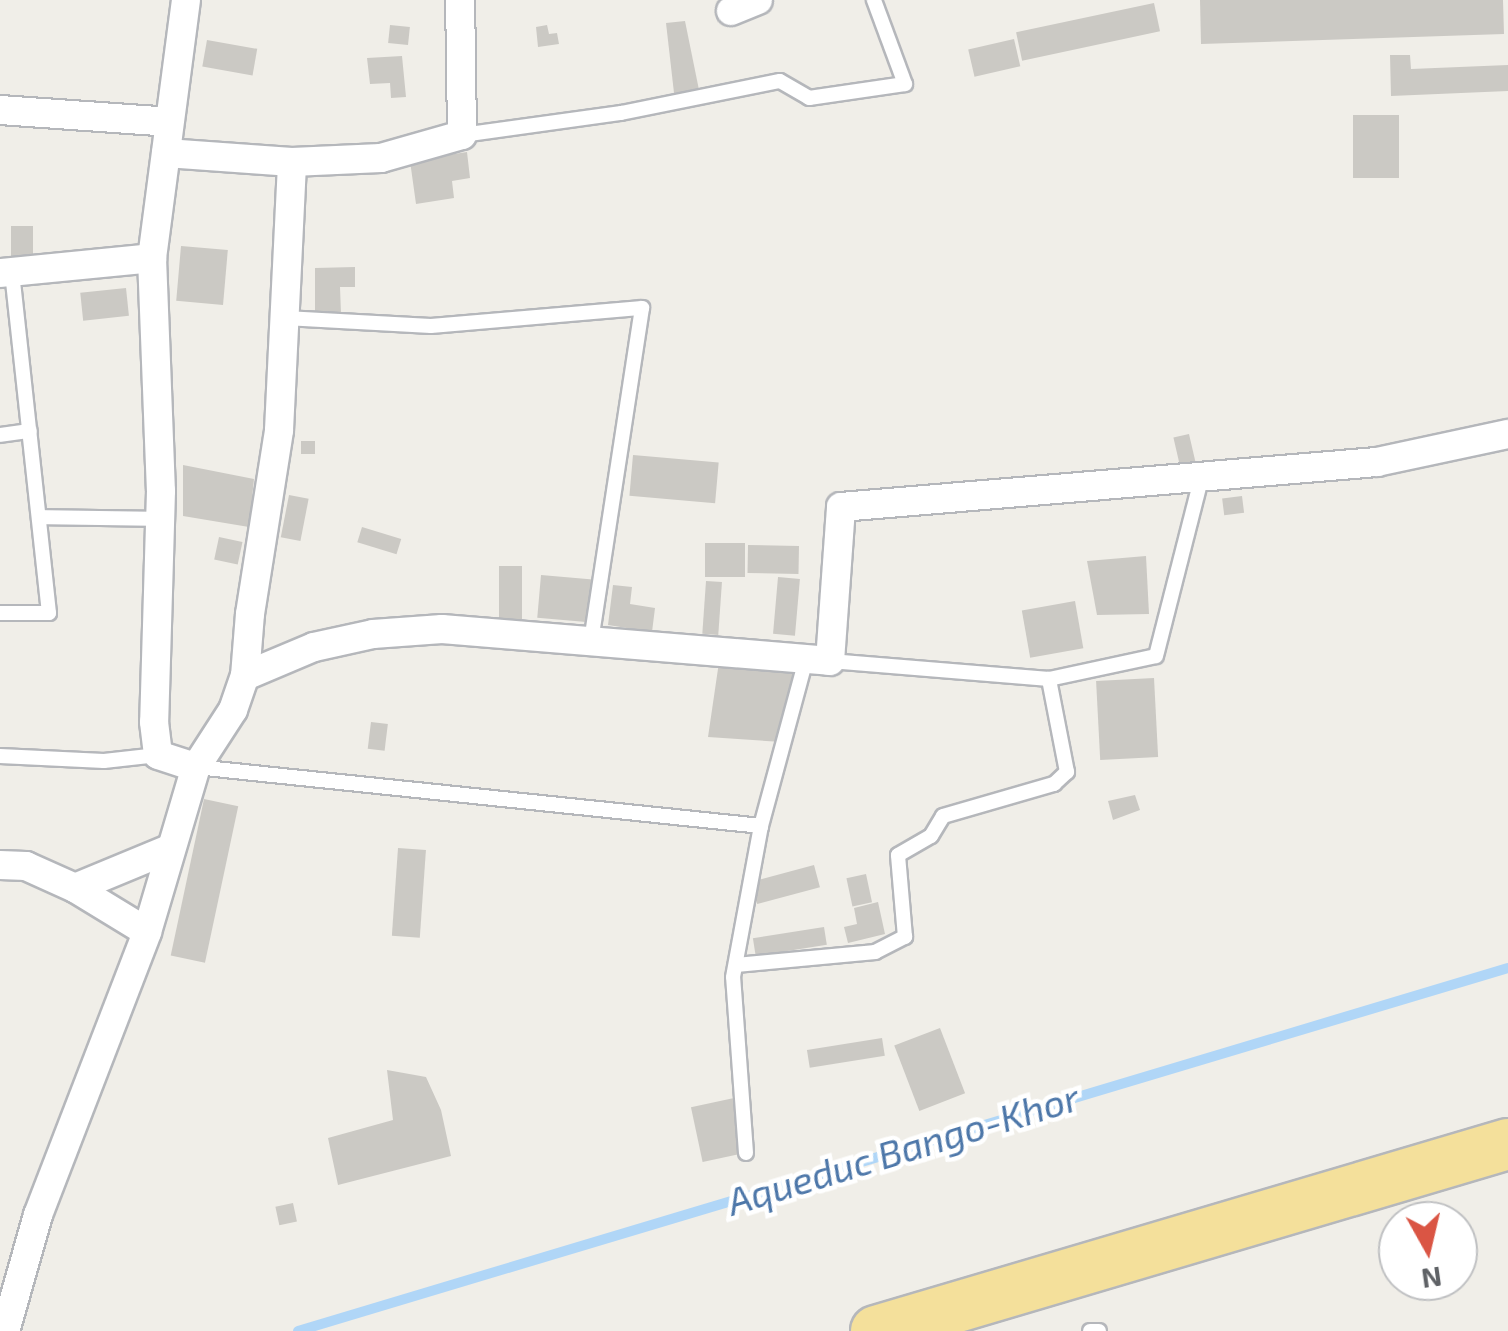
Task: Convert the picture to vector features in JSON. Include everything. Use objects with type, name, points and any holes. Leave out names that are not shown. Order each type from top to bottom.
[{"type":"highway","points":[[876,1331],[1508,1144]]},
{"type":"street","points":[[186,0],[152,258],[160,520],[154,722],[158,755],[196,768]]},
{"type":"street","points":[[166,153],[292,162],[381,158],[462,135],[460,0]]},
{"type":"street","points":[[731,11],[758,0]]},
{"type":"street","points":[[0,110],[170,122]]},
{"type":"street","points":[[5,1331],[38,1215],[147,932],[196,768],[233,710],[245,676],[250,614],[279,430],[292,162]]},
{"type":"street","points":[[6,272],[152,258]]},
{"type":"street","points":[[245,676],[314,647],[373,634],[442,629],[818,660],[841,508],[1377,462],[1508,434]]},
{"type":"street","points":[[75,888],[169,849]]},
{"type":"street","points":[[0,865],[26,866],[75,888],[147,932]]},
{"type":"lane","points":[[462,135],[620,113],[780,81],[809,98],[904,84],[874,0]]},
{"type":"lane","points":[[0,613],[50,612],[30,431],[6,272]]},
{"type":"lane","points":[[284,318],[431,326],[642,308],[591,642]]},
{"type":"lane","points":[[0,434],[30,431]]},
{"type":"lane","points":[[746,1153],[736,964],[761,826],[818,660],[1050,679],[1156,656],[1200,480]]},
{"type":"lane","points":[[39,516],[160,520]]},
{"type":"lane","points":[[736,964],[875,952],[905,938],[898,854],[932,836],[944,816],[1054,784],[1067,772],[1050,679]]},
{"type":"lane","points":[[0,756],[104,761],[158,755]]},
{"type":"lane","points":[[196,768],[761,826]]},
{"type":"lane","points":[[1090,1331],[1099,1331]]},
{"type":"building","points":[[1200,0],[1503,0],[1504,34],[1201,44]]},
{"type":"building","points":[[1154,3],[1160,31],[1022,61],[1016,32]]},
{"type":"building","points":[[685,21],[699,90],[674,93],[666,23]]},
{"type":"building","points":[[390,25],[410,27],[408,45],[388,43]]},
{"type":"building","points":[[547,25],[549,34],[557,33],[559,44],[538,47],[536,27]]},
{"type":"building","points":[[1014,39],[1020,66],[975,77],[968,50]]},
{"type":"building","points":[[207,40],[257,49],[253,75],[202,67]]},
{"type":"building","points":[[1390,55],[1410,55],[1411,69],[1508,65],[1508,91],[1391,96]]},
{"type":"building","points":[[402,56],[406,97],[391,98],[390,83],[370,84],[367,58]]},
{"type":"building","points":[[1353,115],[1399,115],[1399,178],[1353,178]]},
{"type":"building","points":[[467,152],[470,178],[452,181],[454,198],[416,204],[410,161]]},
{"type":"building","points":[[11,226],[33,226],[33,260],[11,260]]},
{"type":"building","points":[[181,246],[228,250],[223,305],[176,301]]},
{"type":"building","points":[[355,267],[355,287],[340,287],[341,314],[315,315],[315,268]]},
{"type":"building","points":[[126,288],[129,316],[83,321],[80,293]]},
{"type":"building","points":[[1189,434],[1197,468],[1181,472],[1173,438]]},
{"type":"building","points":[[159,437],[161,491],[145,492],[143,438]]},
{"type":"building","points":[[301,441],[315,441],[315,454],[301,454]]},
{"type":"building","points":[[633,455],[719,462],[715,503],[629,496]]},
{"type":"building","points":[[183,465],[254,479],[249,527],[183,516]]},
{"type":"building","points":[[289,495],[309,499],[300,541],[281,537]]},
{"type":"building","points":[[1242,496],[1244,513],[1224,515],[1222,498]]},
{"type":"building","points":[[362,527],[401,539],[397,554],[357,542]]},
{"type":"building","points":[[219,537],[242,542],[238,564],[214,559]]},
{"type":"building","points":[[705,543],[745,543],[745,577],[705,577]]},
{"type":"building","points":[[748,545],[799,546],[799,574],[748,573]]},
{"type":"building","points":[[1146,556],[1149,614],[1097,615],[1087,561]]},
{"type":"building","points":[[499,566],[522,566],[522,619],[499,619]]},
{"type":"building","points":[[541,575],[593,580],[589,622],[537,618]]},
{"type":"building","points":[[778,577],[800,579],[795,636],[773,634]]},
{"type":"building","points":[[706,581],[722,582],[718,635],[702,634]]},
{"type":"building","points":[[613,585],[632,587],[630,604],[655,608],[652,632],[608,625]]},
{"type":"building","points":[[1075,601],[1083,648],[1030,658],[1022,610]]},
{"type":"building","points":[[719,662],[794,667],[782,742],[708,737]]},
{"type":"building","points":[[1154,678],[1158,757],[1100,760],[1096,681]]},
{"type":"building","points":[[371,722],[388,724],[385,751],[368,749]]},
{"type":"building","points":[[1135,795],[1140,810],[1113,820],[1108,801]]},
{"type":"building","points":[[204,799],[238,806],[205,963],[171,956]]},
{"type":"building","points":[[398,848],[426,850],[420,938],[392,936]]},
{"type":"building","points":[[814,865],[820,887],[757,904],[751,882]]},
{"type":"building","points":[[866,874],[872,902],[852,907],[846,878]]},
{"type":"building","points":[[878,902],[885,934],[848,943],[844,927],[857,924],[854,908]]},
{"type":"building","points":[[824,927],[827,945],[756,956],[753,938]]},
{"type":"building","points":[[940,1028],[965,1093],[919,1111],[894,1046]]},
{"type":"building","points":[[882,1038],[885,1056],[810,1068],[807,1050]]},
{"type":"building","points":[[387,1070],[426,1077],[441,1110],[451,1156],[338,1185],[328,1138],[393,1120]]},
{"type":"building","points":[[734,1098],[746,1153],[703,1162],[691,1107]]},
{"type":"building","points":[[293,1203],[297,1222],[279,1225],[275,1207]]},
{"type":"waterway","name":"Aqueduc Bango-Khor","points":[[298,1331],[1508,968]]}]
